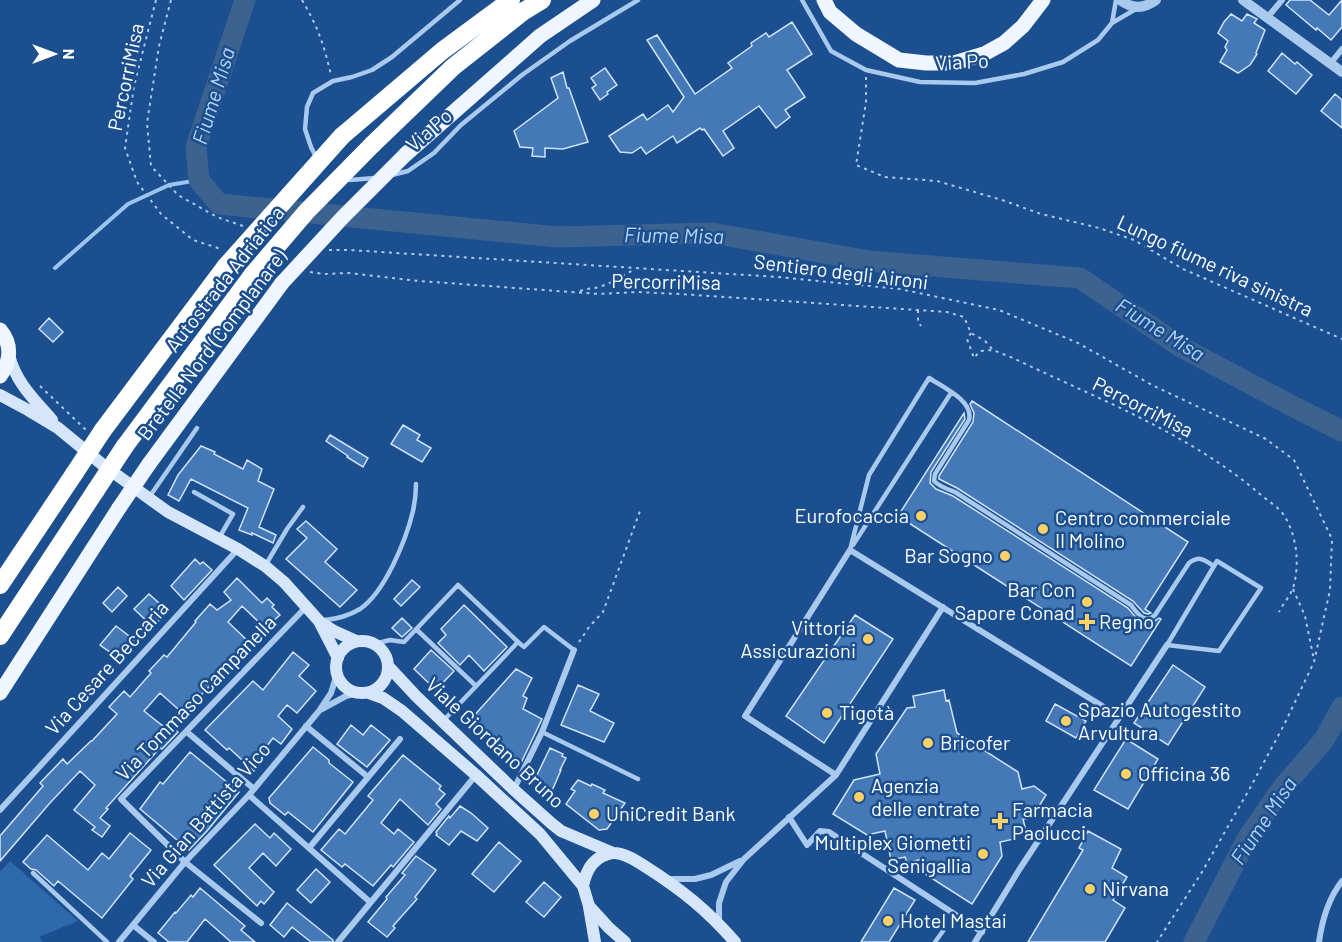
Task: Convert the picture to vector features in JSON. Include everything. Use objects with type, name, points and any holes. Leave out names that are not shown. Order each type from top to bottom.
[{"type":"highway","name":"Autostrada Adriatica","points":[[0,585],[74,474],[98,433],[225,258],[342,135],[442,51],[511,0]]},
{"type":"highway","name":"Autostrada Adriatica","points":[[0,636],[125,446],[253,274],[307,211],[453,67],[524,11],[542,0]]},
{"type":"main road","name":"Bretella Nord (Complanare)","points":[[0,693],[149,464],[282,283],[406,154],[540,36],[593,0]]},
{"type":"main road","points":[[824,0],[830,12],[856,34],[899,60],[926,63],[954,63],[984,54],[1004,43],[1023,26],[1043,0]]},
{"type":"main road","points":[[0,330],[6,340],[12,369],[17,378],[58,428]]},
{"type":"main road","points":[[0,376],[8,362],[9,355]]},
{"type":"main road","points":[[0,395],[58,428],[168,512],[265,566],[284,582],[319,621],[356,641],[374,644],[385,653],[389,667],[383,683],[377,689],[363,693],[344,686],[337,674],[336,666],[342,651],[356,641]]},
{"type":"main road","points":[[319,621],[338,658]]},
{"type":"main road","name":"Viale Giordano Bruno","points":[[389,667],[513,789],[561,831],[613,853],[624,855],[666,879],[695,901],[735,942]]},
{"type":"main road","name":"Viale Giordano Bruno","points":[[363,693],[383,698],[402,711],[540,834],[583,886],[589,906],[625,942]]},
{"type":"main road","points":[[583,886],[585,875],[591,865],[599,858],[613,853]]},
{"type":"main road","points":[[589,906],[595,942]]},
{"type":"street","points":[[1118,0],[1139,7]]},
{"type":"street","name":"Via Po","points":[[1139,7],[1147,6],[1156,0]]},
{"type":"street","points":[[1243,0],[1342,72]]},
{"type":"street","points":[[1267,18],[1282,0]]},
{"type":"street","points":[[1330,64],[1342,49]]},
{"type":"street","name":"Via Cesare Beccaria","points":[[0,810],[238,549]]},
{"type":"street","points":[[836,775],[745,716],[850,550],[1120,717]]},
{"type":"street","name":"Via Tommaso Campanella","points":[[185,862],[121,799],[306,607]]},
{"type":"street","points":[[719,924],[719,903],[726,882],[744,859],[836,775],[943,607]]},
{"type":"street","points":[[975,942],[1019,870],[1167,645]]},
{"type":"street","points":[[513,789],[542,732],[574,650]]},
{"type":"street","name":"Via Gian Battista Vico","points":[[119,942],[185,862],[251,792],[319,711],[331,693],[337,674]]},
{"type":"street","name":"Via Gian Battista Vico","points":[[319,711],[346,696],[363,693]]},
{"type":"street","points":[[306,726],[368,777]]},
{"type":"street","points":[[187,732],[309,848],[370,902]]},
{"type":"street","points":[[309,848],[400,739]]},
{"type":"street","points":[[338,942],[476,775]]},
{"type":"street","points":[[789,817],[807,845],[820,831],[829,832],[982,932]]},
{"type":"street","points":[[666,879],[694,879],[711,875],[744,859]]},
{"type":"street","points":[[185,862],[261,923]]},
{"type":"street","points":[[1319,942],[1327,908],[1342,881]]},
{"type":"street","points":[[133,925],[154,942]]},
{"type":"lane","points":[[320,164],[305,129],[307,107],[313,93],[333,81],[372,70],[392,57],[460,0]]},
{"type":"lane","name":"Via Po","points":[[334,177],[350,180],[379,178],[408,171],[434,153],[461,125],[522,75],[570,41],[639,0]]},
{"type":"lane","name":"Via Po","points":[[802,0],[831,51],[866,70],[920,82],[975,83],[1024,74],[1063,62],[1098,40],[1112,23],[1139,7]]},
{"type":"lane","points":[[1112,23],[1118,0]]},
{"type":"lane","points":[[850,550],[869,475],[929,378],[962,399],[971,416],[935,474],[934,481],[943,488],[956,492],[1131,605],[1146,620],[1155,615],[1189,563],[1195,559],[1202,559],[1214,566]]},
{"type":"lane","points":[[850,550],[951,393]]},
{"type":"lane","points":[[148,498],[197,428]]},
{"type":"lane","points":[[319,621],[360,609],[383,584],[405,536],[413,511],[416,483]]},
{"type":"lane","points":[[194,492],[233,514],[219,539]]},
{"type":"lane","points":[[265,566],[286,529],[303,507]]},
{"type":"lane","points":[[1217,561],[1261,588],[1220,651],[1167,645],[1217,561]]},
{"type":"lane","points":[[374,644],[390,640],[404,642],[458,585],[524,647],[544,627],[574,650]]},
{"type":"lane","points":[[416,629],[476,686]]},
{"type":"lane","points":[[442,721],[518,642]]},
{"type":"lane","points":[[542,732],[638,779]]},
{"type":"lane","points":[[33,873],[107,942]]},
{"type":"lane","points":[[935,942],[942,931]]},
{"type":"path","name":"PercorriMisa","points":[[156,0],[134,86],[125,148],[137,182],[161,214],[193,240],[225,258]]},
{"type":"path","points":[[171,0],[159,46],[147,123],[151,166],[178,195],[217,217],[248,228]]},
{"type":"path","points":[[302,0],[325,45],[333,81]]},
{"type":"path","name":"Lungo fiume riva sinistra","points":[[866,70],[866,102],[856,165],[885,177],[937,181],[1134,240],[1183,269],[1342,339]]},
{"type":"path","name":"Sentiero degli Aironi","points":[[329,250],[778,277],[900,289],[999,310],[1078,343],[1152,385],[1266,439],[1293,460],[1332,539],[1330,590],[1314,662],[1245,798],[1202,872],[1157,942]]},
{"type":"path","points":[[577,293],[587,288],[598,287],[636,268]]},
{"type":"path","name":"PercorriMisa","points":[[306,272],[348,273],[577,293],[679,294],[918,310],[946,312],[964,318],[971,333],[985,341],[993,350],[1150,423],[1203,453],[1251,486],[1284,515],[1294,538],[1297,561],[1293,589],[1279,612]]},
{"type":"path","points":[[918,310],[918,322],[921,326]]},
{"type":"path","points":[[971,333],[967,339],[974,358],[980,351],[993,350]]},
{"type":"path","points":[[35,381],[98,433]]},
{"type":"path","points":[[574,650],[589,627],[603,612],[640,511]]},
{"type":"path","points":[[1293,589],[1305,616],[1314,662]]},
{"type":"shaded area","points":[[10,861],[78,921],[39,937],[43,942],[0,942],[0,872]]},
{"type":"building","points":[[1290,0],[1310,0],[1329,15],[1342,0],[1342,27],[1331,40],[1286,5]]},
{"type":"building","points":[[1231,14],[1242,21],[1247,14],[1257,19],[1254,23],[1265,30],[1257,54],[1250,65],[1238,73],[1220,62],[1227,50],[1225,47],[1228,41],[1218,33]]},
{"type":"building","points":[[792,22],[812,54],[787,70],[805,97],[785,110],[790,117],[776,128],[759,106],[723,131],[734,148],[723,156],[704,129],[700,128],[677,143],[673,136],[646,154],[641,147],[632,153],[620,152],[609,136],[643,114],[647,120],[668,105],[673,112],[684,97],[647,40],[657,35],[695,94],[732,68],[728,63],[752,46],[751,43],[766,33],[769,37]]},
{"type":"building","points":[[1282,53],[1312,75],[1296,94],[1268,71]]},
{"type":"building","points":[[605,68],[617,85],[600,100],[592,88],[596,85],[591,78]]},
{"type":"building","points":[[563,72],[588,142],[563,149],[545,148],[545,157],[532,156],[533,148],[520,147],[514,131],[558,98],[551,78]]},
{"type":"building","points":[[1335,94],[1342,100],[1342,128],[1321,111]]},
{"type":"building","points":[[49,318],[63,332],[53,342],[39,329]]},
{"type":"building","points":[[972,401],[1188,542],[1145,609],[1151,613],[1144,613],[1133,601],[957,488],[939,479],[973,422],[974,413],[970,404]]},
{"type":"building","points":[[964,413],[965,419],[931,472],[930,483],[936,489],[953,496],[1128,608],[1139,621],[1148,623],[1161,619],[1131,666],[898,516]]},
{"type":"building","points":[[403,425],[420,435],[417,440],[431,448],[422,462],[391,444]]},
{"type":"building","points":[[330,435],[368,458],[363,467],[326,441]]},
{"type":"building","points":[[201,446],[243,469],[247,460],[262,469],[258,481],[274,489],[259,527],[276,535],[273,543],[252,533],[252,535],[239,530],[248,508],[191,479],[179,501],[168,495],[178,475]]},
{"type":"building","points":[[306,521],[337,549],[325,562],[357,590],[340,607],[286,559],[307,538],[297,529]]},
{"type":"building","points":[[195,559],[200,564],[203,562],[212,570],[184,600],[171,586]]},
{"type":"building","points":[[237,578],[262,603],[267,598],[280,615],[265,628],[242,606],[228,622],[251,644],[199,697],[202,700],[187,717],[160,693],[144,711],[163,726],[167,724],[178,732],[162,749],[160,748],[106,808],[108,809],[100,818],[110,826],[102,837],[92,830],[95,827],[74,810],[95,785],[80,771],[0,861],[0,836],[43,786],[40,783],[63,759],[67,764],[92,741],[117,714],[109,707],[124,691],[130,697],[151,673],[149,671],[164,655],[167,657],[210,604],[217,610],[231,600],[224,592]]},
{"type":"building","points":[[412,580],[420,587],[401,606],[394,599]]},
{"type":"building","points":[[118,587],[127,596],[112,612],[103,603]]},
{"type":"building","points":[[149,594],[168,611],[153,627],[134,609]]},
{"type":"building","points":[[464,605],[507,647],[484,671],[469,655],[460,665],[438,643],[446,635],[441,629]]},
{"type":"building","points":[[855,615],[893,639],[824,743],[786,716]]},
{"type":"building","points":[[402,618],[412,628],[402,637],[392,628]]},
{"type":"building","points":[[116,626],[137,642],[117,657],[100,645]]},
{"type":"building","points":[[431,650],[454,671],[436,690],[414,669]]},
{"type":"building","points":[[293,652],[309,665],[299,676],[316,691],[297,713],[287,705],[278,716],[292,729],[281,744],[273,738],[263,751],[263,760],[254,771],[205,730],[253,681],[263,690]]},
{"type":"building","points":[[1173,665],[1205,687],[1168,745],[1134,723]]},
{"type":"building","points":[[516,669],[532,678],[523,696],[527,698],[523,709],[542,719],[521,763],[472,718]]},
{"type":"building","points":[[578,685],[599,694],[590,711],[614,723],[604,742],[561,725]]},
{"type":"building","points":[[944,690],[946,701],[949,700],[957,733],[1018,772],[1022,789],[1034,786],[1046,795],[1038,808],[1029,809],[1030,818],[1023,819],[1026,831],[1013,833],[1014,839],[1000,842],[1002,856],[972,904],[925,874],[922,859],[907,863],[905,857],[891,860],[885,831],[867,835],[833,814],[854,780],[880,774],[876,754],[907,708],[915,707],[913,696]]},
{"type":"building","name":"Spazio Autogestito Arvultura","points":[[1055,704],[1086,721],[1076,738],[1046,721]]},
{"type":"building","points":[[351,725],[363,735],[371,725],[390,740],[367,767],[337,744]]},
{"type":"building","name":"Officina 36","points":[[1126,739],[1158,759],[1128,809],[1094,790]]},
{"type":"building","points":[[313,747],[353,782],[313,832],[288,812],[285,815],[270,803],[269,798]]},
{"type":"building","points":[[550,748],[563,754],[562,756],[566,758],[551,793],[536,777]]},
{"type":"building","points":[[190,752],[239,792],[189,850],[140,809],[160,782],[163,784]]},
{"type":"building","points":[[403,755],[441,786],[439,789],[445,794],[436,804],[441,809],[428,825],[400,799],[381,823],[394,834],[398,829],[414,842],[373,886],[345,864],[342,867],[321,850],[339,829],[345,834],[373,800],[368,796]]},
{"type":"building","points":[[578,780],[605,790],[603,793],[625,803],[607,829],[599,830],[566,804],[575,791],[571,789]]},
{"type":"building","points":[[460,806],[488,828],[477,841],[461,831],[449,845],[436,835],[436,832]]},
{"type":"building","points":[[255,824],[270,838],[274,833],[291,849],[276,866],[263,853],[249,868],[274,892],[264,904],[261,901],[257,906],[214,865]]},
{"type":"building","name":"Nirvana","points":[[1088,831],[1121,849],[1112,868],[1127,877],[1113,900],[1125,908],[1105,942],[1028,942],[1083,850],[1079,848]]},
{"type":"building","points":[[130,833],[151,850],[130,876],[133,879],[102,918],[58,881],[54,886],[23,862],[47,835],[88,870],[102,853],[109,859]]},
{"type":"building","points":[[499,842],[521,861],[494,892],[472,874]]},
{"type":"building","points":[[416,856],[436,870],[387,937],[368,922],[405,875],[402,873]]},
{"type":"building","points":[[316,869],[330,882],[311,903],[297,890]]},
{"type":"building","points":[[544,882],[561,897],[544,917],[526,902]]},
{"type":"building","points":[[200,888],[245,926],[241,930],[255,942],[231,942],[205,919],[187,942],[169,942],[158,933],[175,912]]},
{"type":"building","name":"Hotel Mastai","points":[[894,888],[915,900],[889,942],[861,942]]},
{"type":"building","points":[[287,903],[333,942],[311,942],[292,927],[284,937],[270,925]]},
{"type":"waterway","name":"Fiume Misa","points":[[245,0],[196,147],[199,180],[219,204],[558,237],[712,233],[869,261],[1080,278],[1181,347],[1342,431]]},
{"type":"waterway","points":[[55,268],[128,204],[169,185],[199,180]]},
{"type":"waterway","name":"Fiume Misa","points":[[1194,942],[1248,837],[1283,787],[1324,740],[1342,707]]},
{"type":"place","name":"Eurofocaccia","points":[[921,516]]},
{"type":"place","name":"Centro commerciale Il Molino","points":[[1043,529]]},
{"type":"place","name":"Bar Sogno","points":[[1005,556]]},
{"type":"place","name":"Bar Con Sapore Conad","points":[[1087,602]]},
{"type":"place","name":"Regno","points":[[1087,622]]},
{"type":"place","name":"Vittoria Assicurazioni","points":[[868,639]]},
{"type":"place","name":"Tigotà","points":[[827,713]]},
{"type":"place","name":"Spazio Autogestito Arvultura","points":[[1066,721]]},
{"type":"place","name":"Bricofer","points":[[928,743]]},
{"type":"place","name":"Officina 36","points":[[1126,774]]},
{"type":"place","name":"Agenzia delle entrate","points":[[859,797]]},
{"type":"place","name":"UniCredit Bank","points":[[594,814]]},
{"type":"place","name":"Farmacia Paolucci","points":[[1000,821]]},
{"type":"place","name":"Multiplex Giometti Senigallia","points":[[983,854]]},
{"type":"place","name":"Nirvana","points":[[1090,889]]},
{"type":"place","name":"Hotel Mastai","points":[[888,921]]}]
